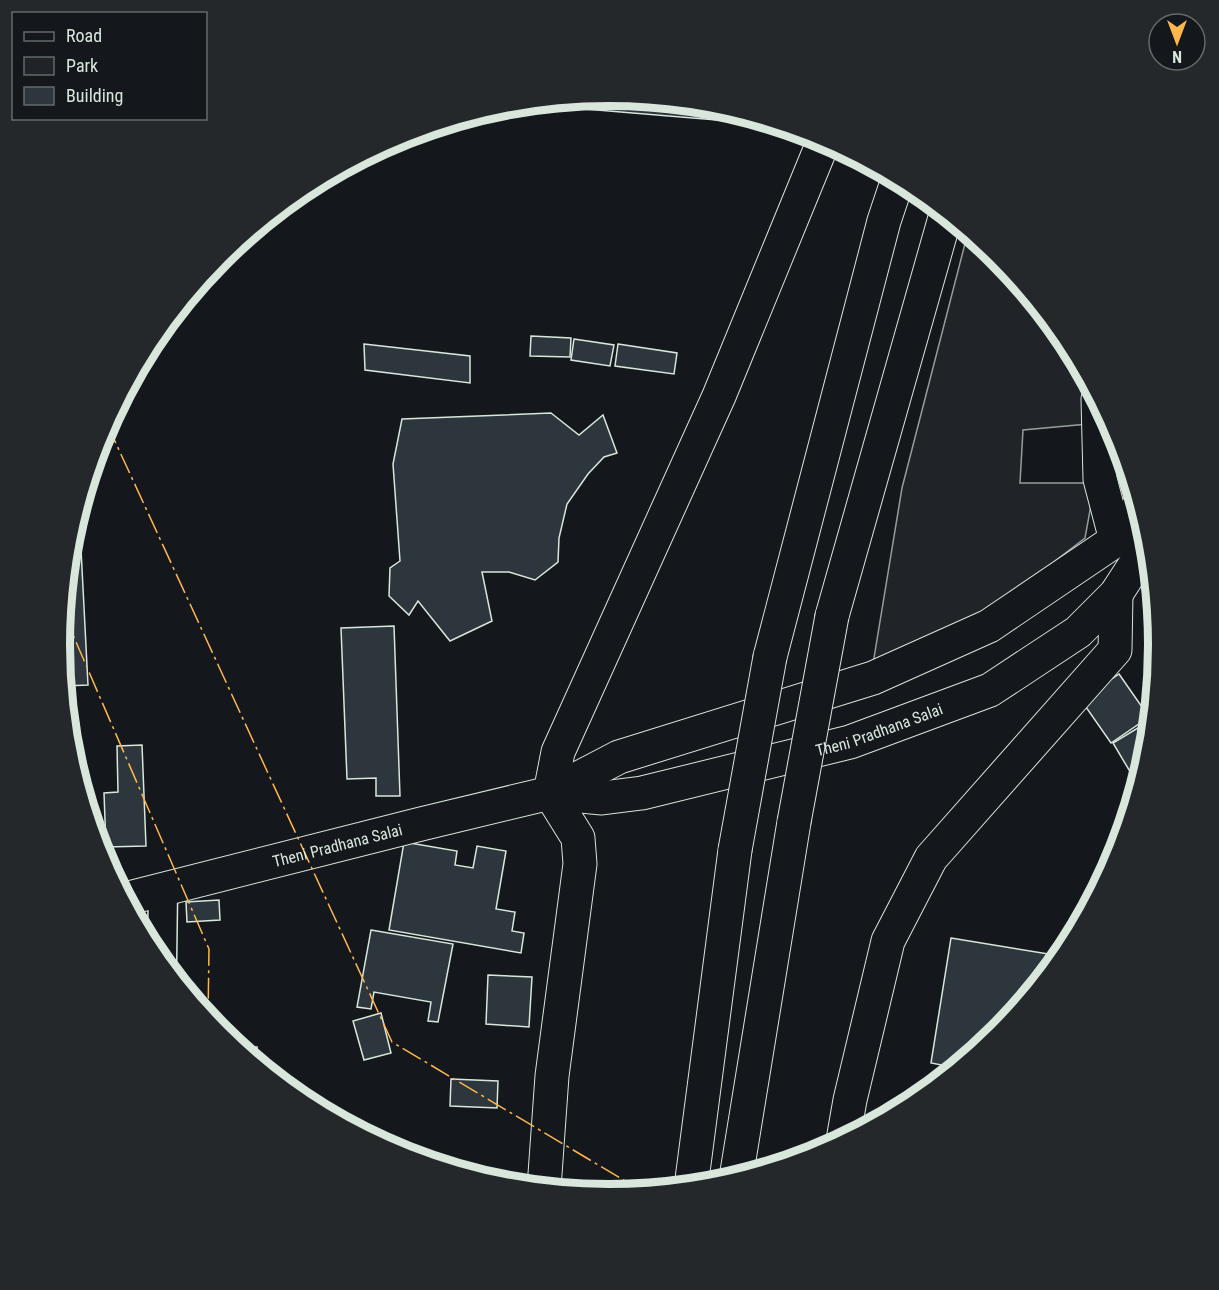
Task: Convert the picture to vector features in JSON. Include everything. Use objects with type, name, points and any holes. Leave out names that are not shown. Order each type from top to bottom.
[{"type":"main road","points":[[545,1180],[552,1076],[580,864],[578,838],[550,793],[558,752],[719,396],[820,149]]},
{"type":"main road","points":[[692,1177],[735,850],[770,657],[884,221],[895,188]]},
{"type":"main road","points":[[738,1169],[794,822],[832,616],[944,222]]},
{"type":"main road","points":[[1099,420],[1100,479],[1116,540]]},
{"type":"main road","name":"Theni Pradhana Salai","points":[[134,897],[550,793],[619,757],[873,678],[989,626],[1116,540],[1132,516]]},
{"type":"main road","name":"Theni Pradhana Salai","points":[[550,793],[602,798],[642,793],[850,742],[990,690],[1078,632],[1116,594],[1141,556]]},
{"type":"main road","points":[[845,1129],[888,941],[932,858],[1115,650],[1116,594]]},
{"type":"street","points":[[162,946],[163,889]]},
{"type":"green space","points":[[966,241],[991,264],[1037,317],[1058,346],[1086,394],[1088,424],[1023,430],[1020,483],[1095,483],[1085,538],[986,614],[873,664],[902,488]]},
{"type":"building","points":[[645,107],[715,116],[740,122],[568,108]]},
{"type":"building","points":[[531,336],[571,338],[570,357],[530,356]]},
{"type":"building","points":[[574,339],[614,345],[610,366],[571,360]]},
{"type":"building","points":[[364,344],[470,356],[470,383],[365,370]]},
{"type":"building","points":[[618,344],[677,353],[674,374],[615,366]]},
{"type":"building","points":[[551,413],[579,435],[603,415],[617,453],[604,457],[588,474],[567,504],[559,538],[558,562],[535,580],[509,572],[482,572],[492,621],[450,641],[418,601],[409,615],[389,596],[390,568],[400,561],[393,464],[402,419]]},
{"type":"building","points":[[81,542],[88,685],[72,686],[70,645],[75,575]]},
{"type":"building","points":[[394,626],[400,796],[376,796],[376,778],[347,779],[341,628]]},
{"type":"building","points":[[1119,674],[1144,710],[1143,721],[1111,743],[1081,700]]},
{"type":"building","points":[[1142,725],[1132,775],[1113,743]]},
{"type":"building","points":[[142,745],[146,846],[110,847],[106,835],[104,793],[118,792],[117,746]]},
{"type":"building","points":[[404,842],[457,851],[455,865],[473,868],[477,846],[506,851],[496,909],[515,912],[512,931],[524,933],[521,953],[389,930]]},
{"type":"building","points":[[219,900],[220,920],[187,922],[186,902]]},
{"type":"building","points":[[371,930],[453,944],[438,1022],[428,1021],[431,1002],[374,992],[371,1009],[357,1007]]},
{"type":"building","points":[[951,938],[1051,954],[1015,1000],[965,1050],[946,1066],[931,1063]]},
{"type":"building","points":[[488,975],[532,977],[529,1027],[486,1024]]},
{"type":"building","points":[[381,1013],[391,1053],[364,1060],[353,1021]]},
{"type":"building","points":[[451,1079],[498,1081],[497,1108],[450,1106]]},
{"type":"power","points":[[113,437],[392,1042],[629,1183]]},
{"type":"power","points":[[71,630],[209,949],[208,1005]]}]
